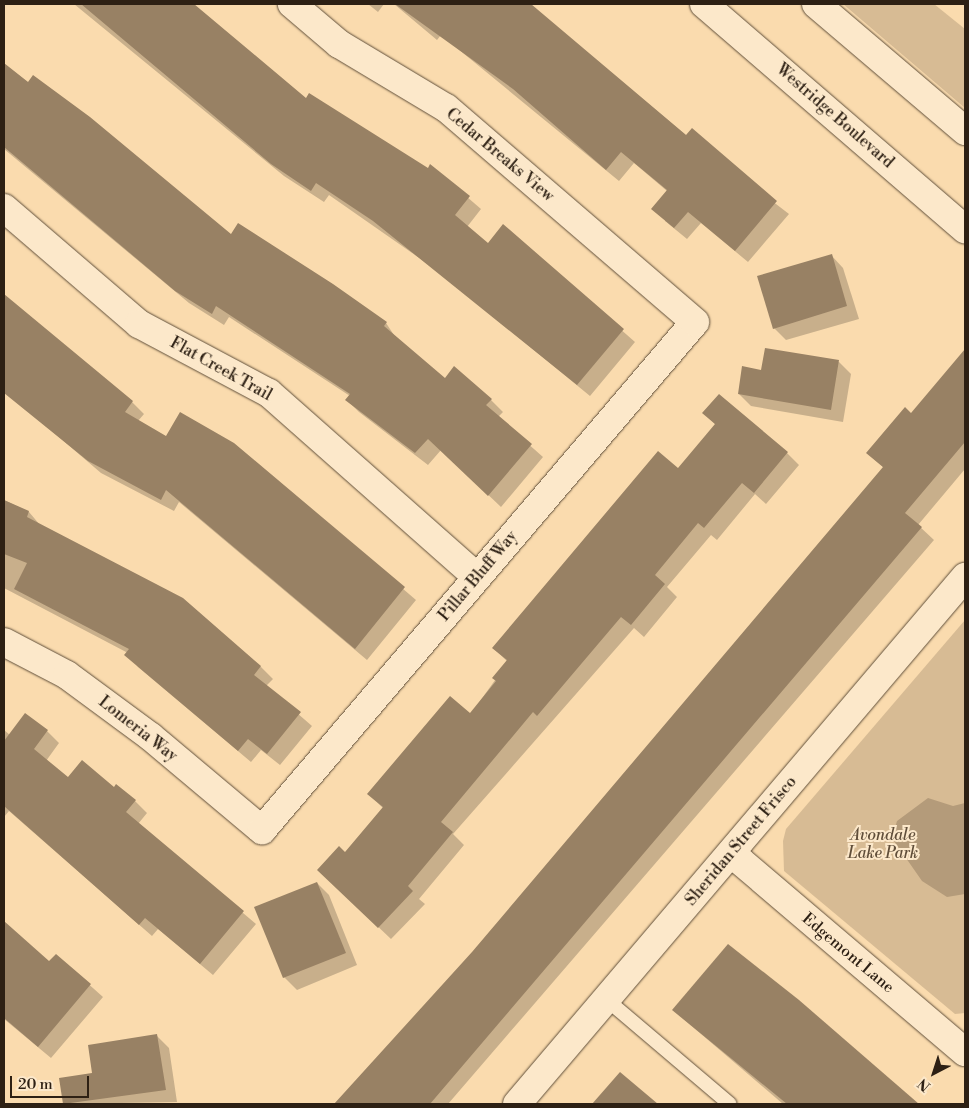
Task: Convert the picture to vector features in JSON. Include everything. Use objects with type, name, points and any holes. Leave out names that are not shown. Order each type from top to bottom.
[{"type":"street","name":"Cedar Breaks View","points":[[292,4],[339,44],[446,108],[695,322]]},
{"type":"street","name":"Westridge Boulevard","points":[[704,4],[965,229]]},
{"type":"street","points":[[816,4],[965,131]]},
{"type":"street","name":"Flat Creek Trail","points":[[4,208],[139,324],[269,392],[477,577]]},
{"type":"street","name":"Pillar Bluff Way","points":[[262,830],[695,322]]},
{"type":"street","name":"Sheridan Street Frisco","points":[[516,1104],[965,577]]},
{"type":"street","name":"Lomeria Way","points":[[4,642],[68,675],[151,737],[262,830]]},
{"type":"street","name":"Edgemont Lane","points":[[731,853],[965,1052]]},
{"type":"lane","points":[[606,999],[730,1104]]},
{"type":"green space","points":[[843,4],[934,4],[965,29],[965,108]]},
{"type":"green space","name":"Avondale Lake Park","points":[[965,620],[965,1013],[955,1014],[784,871],[783,841],[786,829]]},
{"type":"shaded area","points":[[928,798],[953,806],[965,803],[965,894],[947,897],[922,881],[892,838],[897,821]]},
{"type":"building","points":[[81,4],[194,4],[306,98],[309,93],[428,168],[430,164],[470,196],[455,215],[488,243],[503,224],[624,329],[577,385],[373,221],[316,183],[311,191],[271,164]]},
{"type":"building","points":[[395,4],[531,4],[686,135],[692,128],[777,201],[735,251],[688,212],[674,228],[651,209],[667,190],[621,152],[606,170],[513,89]]},
{"type":"building","points":[[4,63],[28,82],[33,75],[90,117],[231,234],[238,223],[333,284],[387,322],[384,326],[445,378],[454,366],[492,399],[486,405],[532,444],[488,496],[428,439],[415,453],[345,400],[350,394],[216,306],[212,314],[175,291],[4,147]]},
{"type":"building","points":[[832,254],[847,306],[773,329],[757,276]]},
{"type":"building","points":[[4,294],[133,401],[125,412],[166,436],[180,412],[234,443],[405,587],[355,649],[166,490],[161,500],[88,461],[4,393]]},
{"type":"building","points":[[765,348],[839,360],[831,410],[738,394],[742,366],[761,370]]},
{"type":"building","points":[[965,349],[965,442],[905,513],[922,527],[430,1104],[334,1104],[472,952],[883,467],[866,453],[905,407],[911,413]]},
{"type":"building","points":[[719,394],[788,452],[754,493],[742,483],[704,528],[698,523],[655,575],[665,584],[631,625],[621,617],[537,716],[533,712],[441,822],[453,832],[408,886],[413,891],[378,928],[317,870],[339,846],[345,852],[383,807],[367,794],[450,696],[470,713],[496,681],[492,678],[507,660],[492,648],[658,451],[678,468],[715,424],[702,413]]},
{"type":"building","points":[[4,500],[29,511],[27,517],[183,598],[261,666],[254,675],[301,712],[267,754],[248,739],[238,751],[124,655],[129,649],[14,589],[27,563],[4,554]]},
{"type":"building","points":[[25,713],[48,730],[34,749],[68,777],[82,760],[114,787],[116,784],[136,800],[126,812],[244,911],[200,964],[145,918],[139,925],[4,806],[4,741]]},
{"type":"building","points":[[317,882],[346,953],[283,978],[254,907]]},
{"type":"building","points":[[4,921],[49,961],[56,954],[91,984],[38,1047],[4,1018]]},
{"type":"building","points":[[728,944],[799,1000],[919,1104],[787,1104],[672,1010]]},
{"type":"building","points":[[157,1034],[166,1090],[63,1104],[59,1078],[92,1073],[88,1045]]},
{"type":"building","points":[[620,1072],[658,1104],[592,1104]]}]
